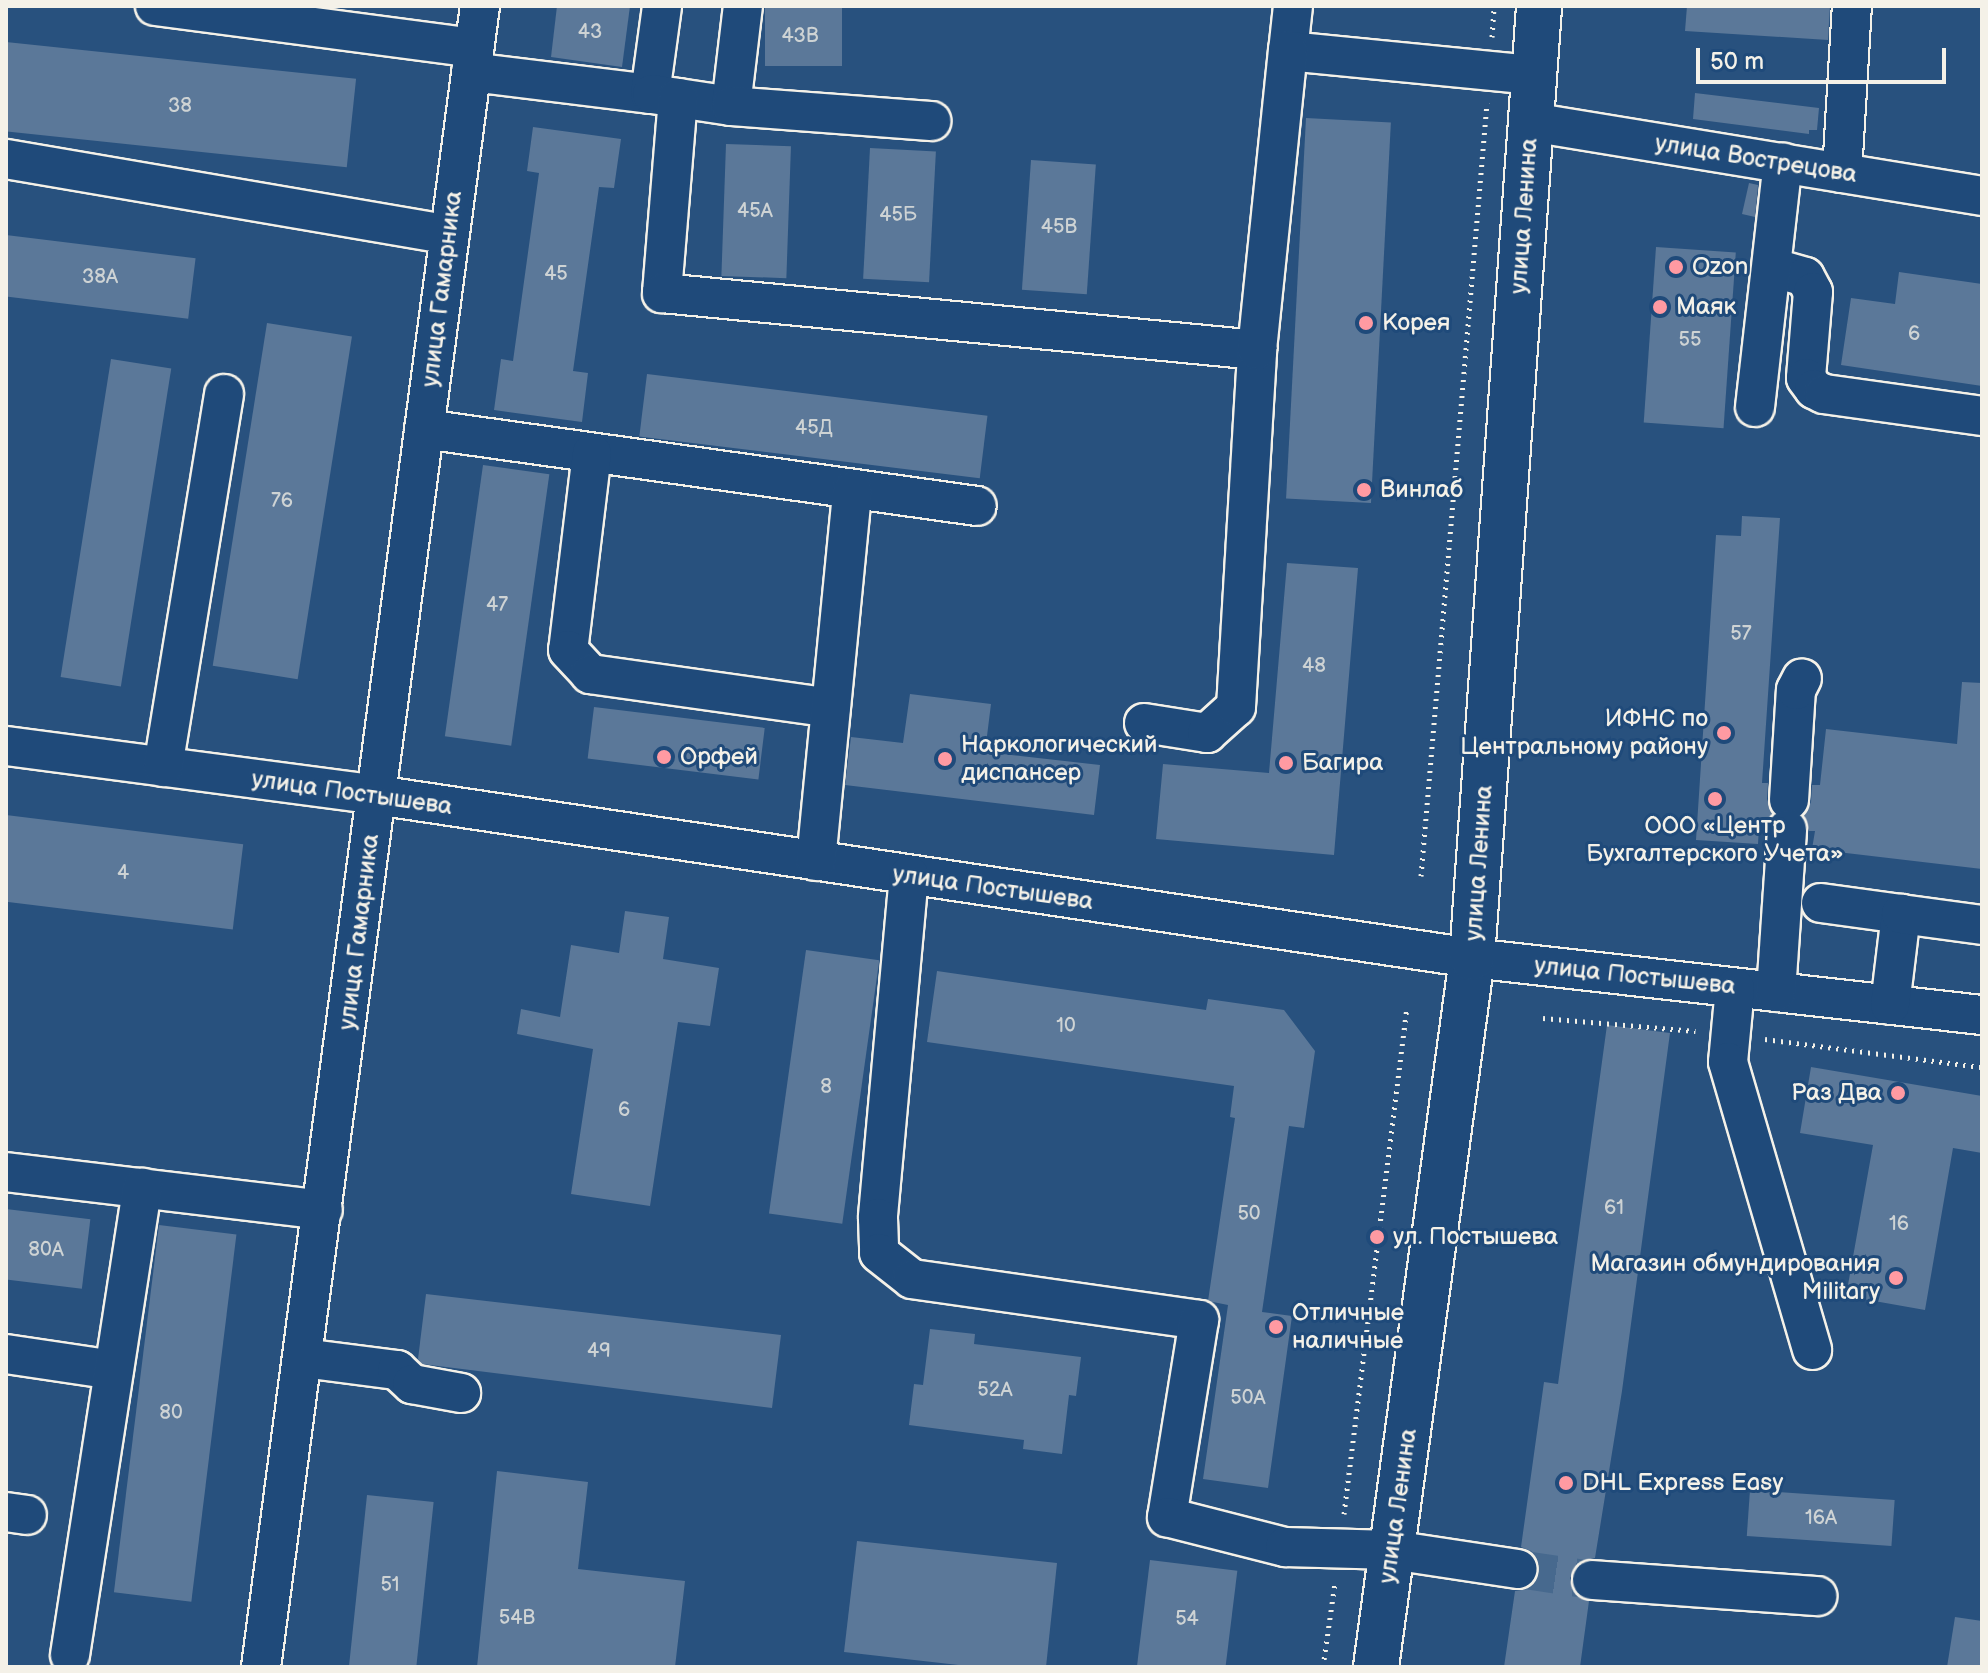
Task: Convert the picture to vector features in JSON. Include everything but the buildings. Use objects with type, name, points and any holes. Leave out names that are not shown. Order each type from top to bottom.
[{"type":"main road","name":"улица Ленина","points":[[1376,1667],[1472,958],[1539,6]]},
{"type":"street","points":[[155,6],[731,106],[931,121]]},
{"type":"street","name":"улица Гамарника","points":[[261,1667],[480,6]]},
{"type":"street","points":[[662,6],[662,293],[1257,350]]},
{"type":"street","points":[[731,106],[743,6]]},
{"type":"street","points":[[1144,723],[1207,733],[1236,707],[1257,350],[1293,6]]},
{"type":"street","points":[[1842,173],[1852,6]]},
{"type":"street","points":[[1288,51],[1534,75]]},
{"type":"street","name":"улица Вострецова","points":[[1531,122],[1982,196]]},
{"type":"street","points":[[6,159],[450,235]]},
{"type":"street","points":[[1755,407],[1774,268],[1783,163]]},
{"type":"street","points":[[1774,268],[1805,277],[1813,292],[1806,378],[1814,389],[1824,394],[1982,416]]},
{"type":"street","points":[[163,767],[224,394]]},
{"type":"street","points":[[424,429],[977,506]]},
{"type":"street","points":[[592,453],[568,650],[590,674],[831,708]]},
{"type":"street","points":[[816,861],[852,491]]},
{"type":"street","points":[[1776,992],[1796,690],[1802,678]]},
{"type":"street","name":"улица Постышева","points":[[6,746],[376,795],[1472,958],[1982,1015]]},
{"type":"street","points":[[909,875],[878,1218],[879,1253],[912,1279],[1199,1320],[1167,1517],[1285,1547],[1392,1550],[1518,1569]]},
{"type":"street","points":[[1821,903],[1982,925]]},
{"type":"street","points":[[1890,1005],[1901,914]]},
{"type":"street","points":[[1735,988],[1728,1062],[1812,1350]]},
{"type":"street","points":[[6,1172],[323,1210]]},
{"type":"street","points":[[70,1655],[142,1188]]},
{"type":"street","points":[[6,1354],[114,1370]]},
{"type":"street","points":[[303,1358],[397,1370],[412,1384],[461,1393]]},
{"type":"street","points":[[1592,1580],[1817,1596]]},
{"type":"path","points":[[1421,876],[1494,6]]},
{"type":"path","points":[[1323,1667],[1407,1007]]},
{"type":"tunnel","points":[[1518,1569],[1592,1580]]},
{"type":"place","name":"Ozon","points":[[1676,267]]},
{"type":"place","name":"Маяк","points":[[1660,307]]},
{"type":"place","name":"Корея","points":[[1366,323]]},
{"type":"place","name":"Винлаб","points":[[1364,490]]},
{"type":"place","name":"ИФНС по Центральному району","points":[[1724,733]]},
{"type":"place","name":"Орфей","points":[[664,757]]},
{"type":"place","name":"Наркологический диспансер","points":[[945,759]]},
{"type":"place","name":"Багира","points":[[1286,763]]},
{"type":"place","name":"ООО «Центр Бухгалтерского Учета»","points":[[1715,799]]},
{"type":"place","name":"Раз Два","points":[[1898,1093]]},
{"type":"place","name":"ул. Постышева","points":[[1377,1237]]},
{"type":"place","name":"Магазин обмундирования Military","points":[[1896,1278]]},
{"type":"place","name":"Отличные наличные","points":[[1276,1327]]},
{"type":"place","name":"DHL Express Easy","points":[[1566,1483]]}]
